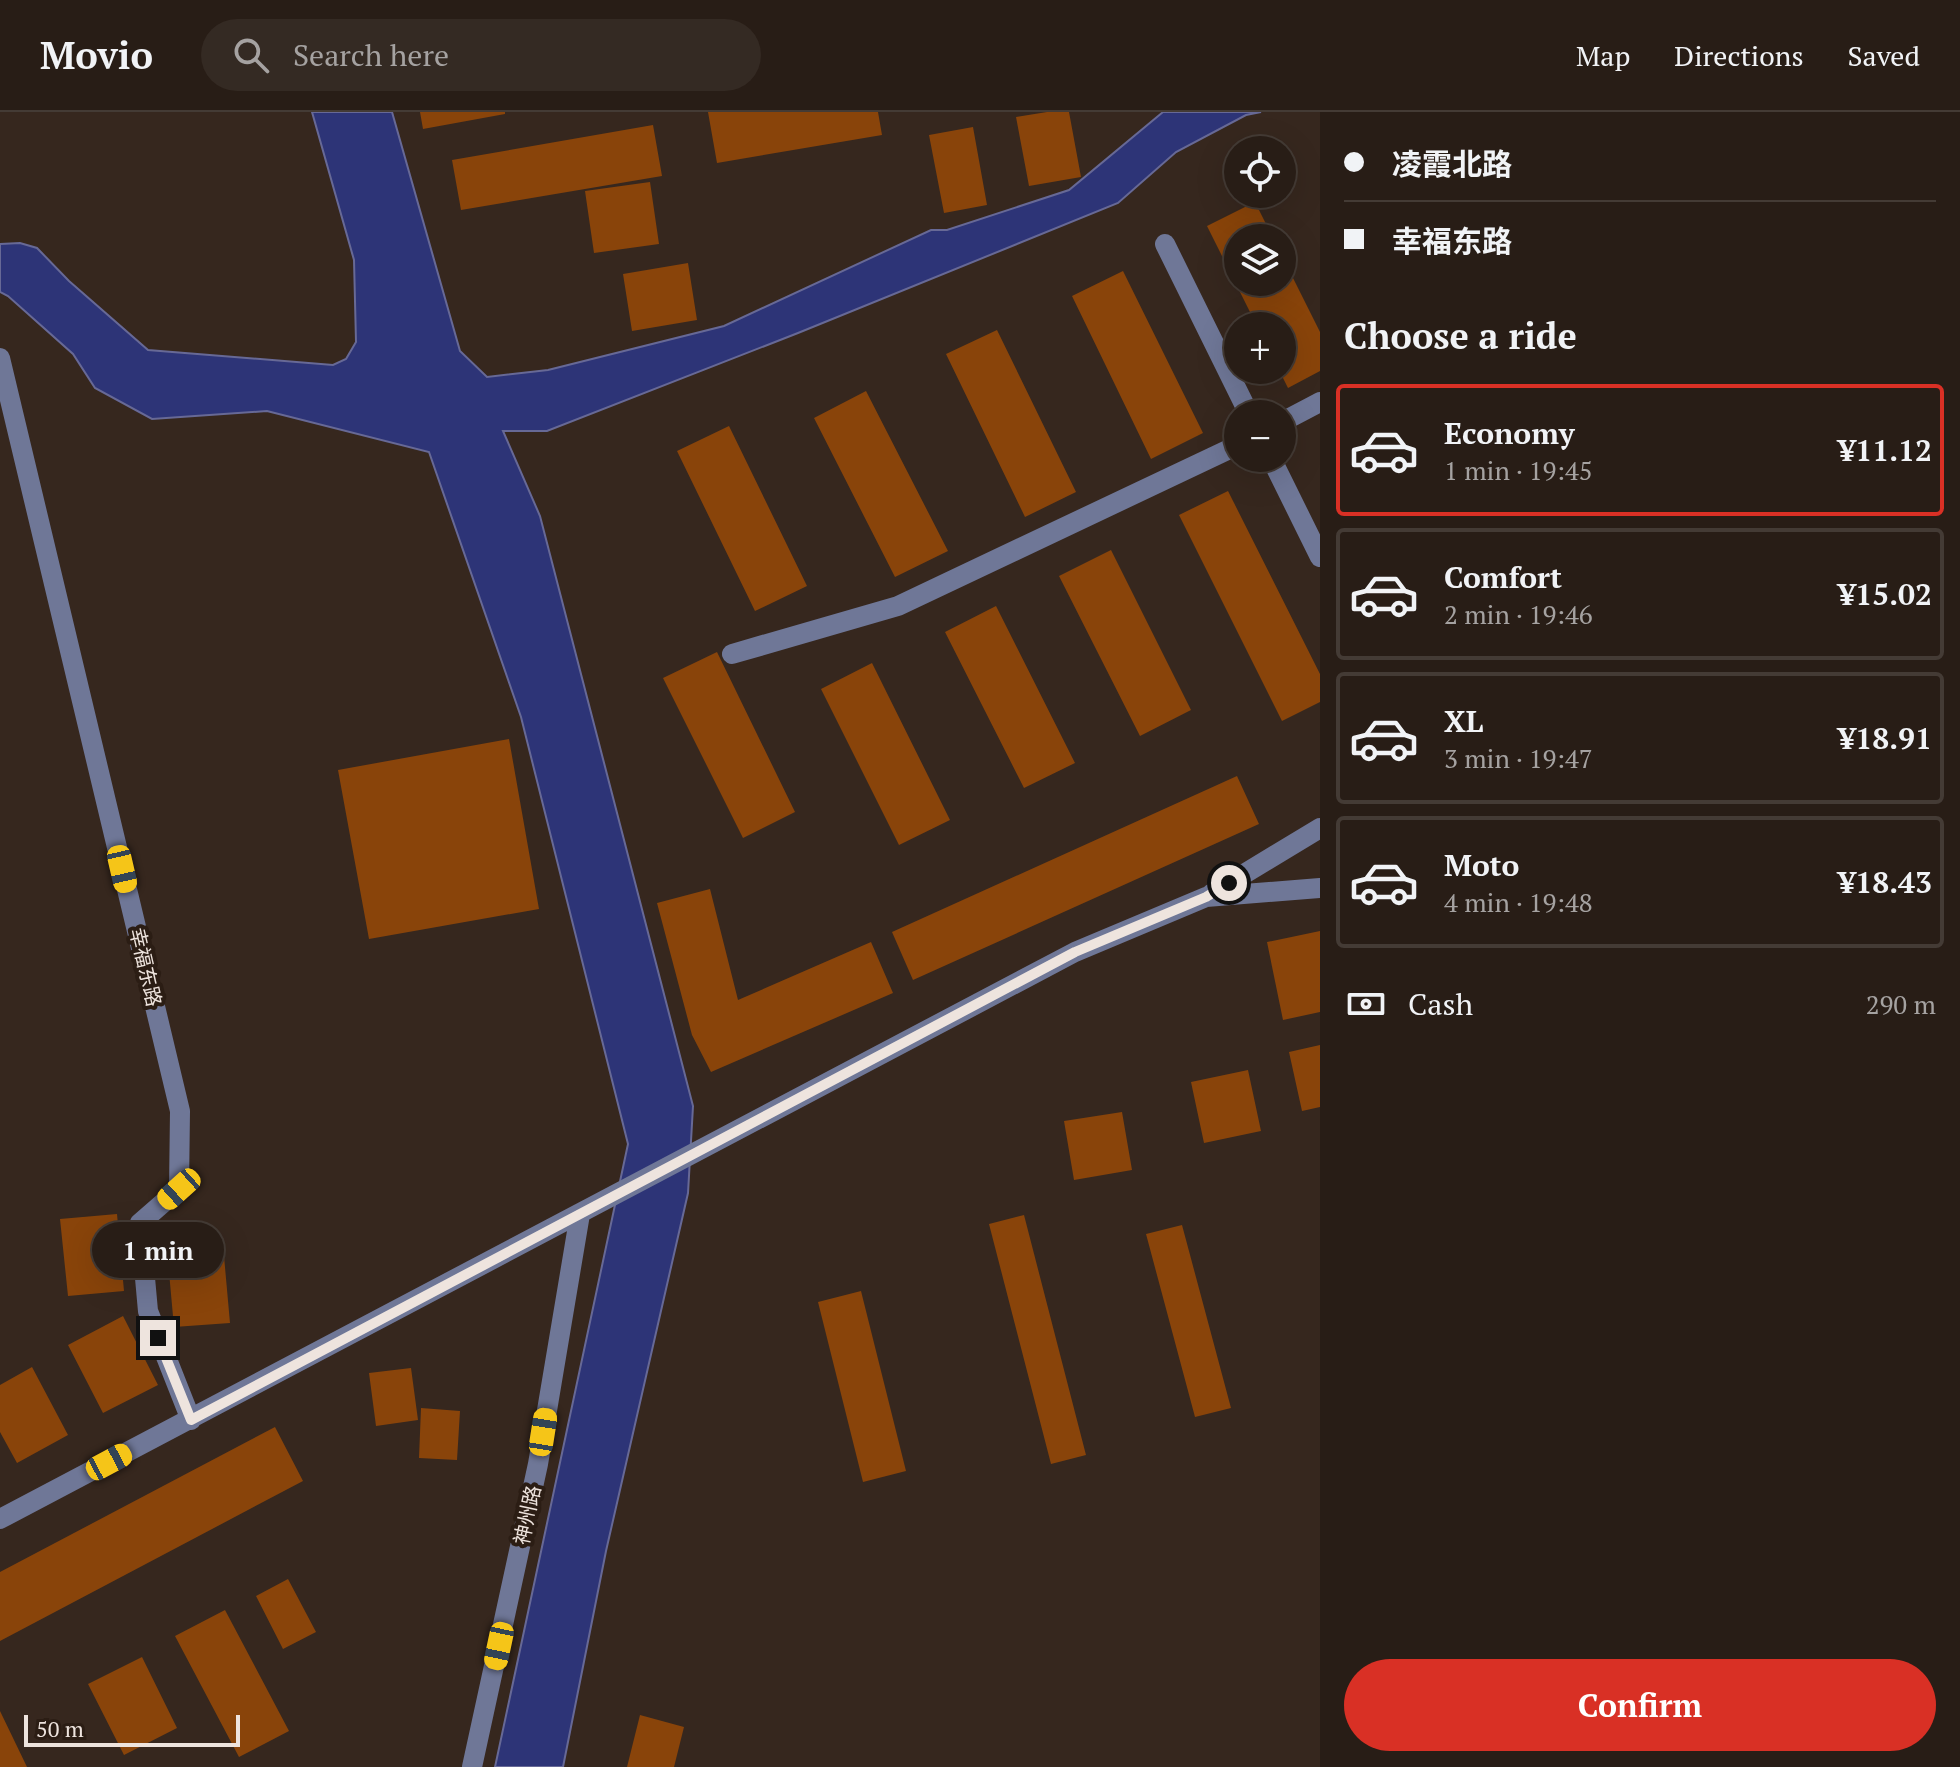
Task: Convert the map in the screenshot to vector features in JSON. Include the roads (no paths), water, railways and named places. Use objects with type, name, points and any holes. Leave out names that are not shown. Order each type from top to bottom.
[{"type":"street","points":[[1165,244],[1242,400]]},
{"type":"street","name":"幸福东路","points":[[0,358],[180,1111],[179,1189],[140,1223],[148,1311],[191,1420]]},
{"type":"street","points":[[1296,415],[1320,402]]},
{"type":"street","points":[[732,654],[898,606],[1224,452]]},
{"type":"street","points":[[1278,472],[1320,557]]},
{"type":"street","points":[[0,1519],[1075,952],[1206,897],[1320,828]]},
{"type":"street","points":[[1206,897],[1320,888]]},
{"type":"street","name":"神州路","points":[[472,1767],[538,1464],[580,1214]]}]
